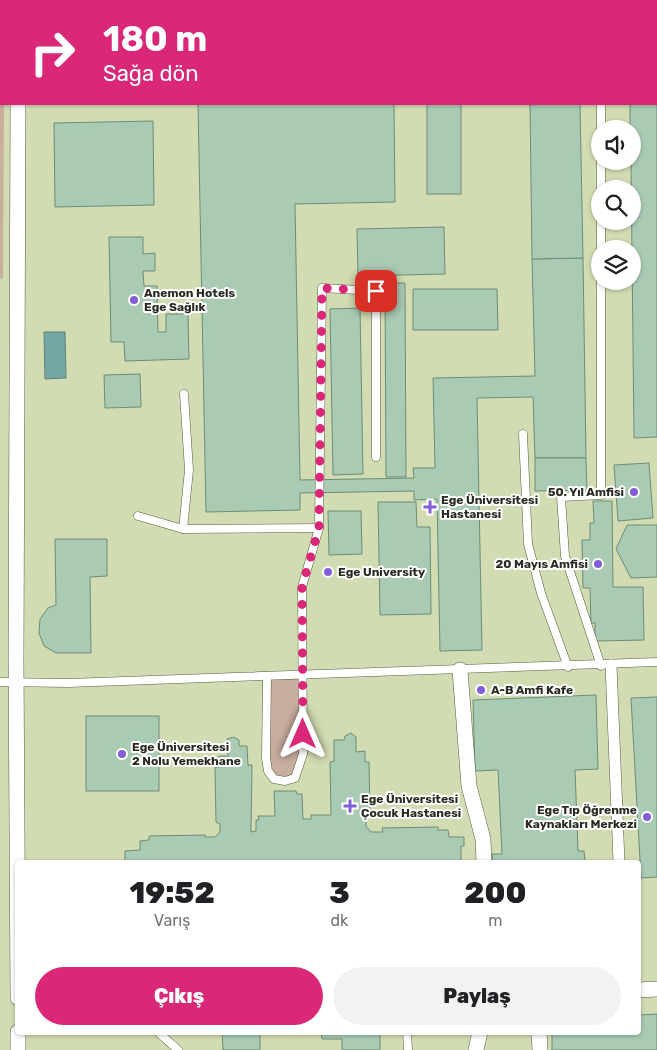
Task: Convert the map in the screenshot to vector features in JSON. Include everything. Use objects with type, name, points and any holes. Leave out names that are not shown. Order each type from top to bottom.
[{"type":"street","points":[[17,860],[18,105]]},
{"type":"street","points":[[606,665],[619,860]]},
{"type":"street","points":[[460,670],[469,786],[483,839],[484,860]]},
{"type":"street","points":[[641,990],[657,989]]},
{"type":"street","points":[[18,1035],[18,1050]]},
{"type":"street","points":[[476,1050],[479,1035]]},
{"type":"street","points":[[539,1035],[540,1050]]},
{"type":"lane","points":[[601,105],[601,120]]},
{"type":"lane","points":[[267,676],[266,758],[268,770],[274,779],[285,781],[295,778],[303,754],[302,587],[319,528],[322,288],[376,291],[376,457]]},
{"type":"lane","points":[[601,290],[601,495],[561,497],[565,556],[606,665]]},
{"type":"lane","points":[[183,529],[189,470],[184,394]]},
{"type":"lane","points":[[523,434],[528,544],[541,593],[568,667]]},
{"type":"lane","points":[[138,516],[183,529],[319,528]]},
{"type":"lane","points":[[0,682],[68,683],[568,667],[657,662]]},
{"type":"lane","points":[[161,1035],[178,1050]]},
{"type":"lane","points":[[407,1035],[408,1050]]},
{"type":"shaded area","name":"Ege University","points":[[0,105],[657,105],[657,1050],[0,1050]]},
{"type":"shaded area","points":[[0,105],[4,105],[3,278],[0,279]]},
{"type":"shaded area","points":[[302,675],[303,754],[295,778],[274,779],[268,771],[267,676]]},
{"type":"water","points":[[44,332],[65,332],[66,378],[45,379]]},
{"type":"building","points":[[198,105],[394,105],[395,202],[295,204],[300,480],[414,478],[413,468],[435,468],[433,378],[535,376],[532,259],[583,258],[586,458],[535,458],[533,397],[477,398],[482,650],[440,651],[437,499],[414,500],[414,491],[300,493],[300,510],[206,512]]},
{"type":"building","points":[[427,105],[461,105],[461,194],[427,194]]},
{"type":"building","points":[[530,105],[580,105],[583,258],[532,259]]},
{"type":"building","points":[[630,105],[657,105],[657,437],[634,438],[632,290],[641,290],[641,240],[632,240],[632,230],[641,230],[641,180],[631,180],[631,170],[641,170],[641,120],[630,120]]},
{"type":"building","points":[[153,121],[154,205],[55,207],[54,123]]},
{"type":"building","points":[[444,227],[445,274],[358,276],[357,229]]},
{"type":"building","name":"Anemon Hotels Ege Sağlık","points":[[109,237],[143,237],[143,254],[155,253],[155,271],[143,271],[144,286],[157,286],[158,332],[166,332],[166,314],[188,314],[189,359],[125,361],[124,342],[111,342]]},
{"type":"building","points":[[385,283],[405,283],[406,477],[386,477]]},
{"type":"building","points":[[413,289],[497,289],[498,330],[413,330]]},
{"type":"building","points":[[360,308],[363,474],[333,475],[330,309]]},
{"type":"building","points":[[140,374],[141,407],[105,408],[104,375]]},
{"type":"building","points":[[535,458],[586,458],[587,490],[535,491]]},
{"type":"building","name":"50. Yıl Amfisi","points":[[649,463],[653,518],[618,521],[614,465]]},
{"type":"building","name":"20 Mayıs Amfisi","points":[[593,501],[612,501],[613,587],[643,587],[644,640],[595,641],[595,623],[591,623],[590,588],[583,588],[582,540],[590,540],[590,523],[594,523]]},
{"type":"building","points":[[378,502],[416,502],[417,527],[430,527],[431,614],[380,615]]},
{"type":"building","points":[[328,511],[361,511],[362,554],[329,555]]},
{"type":"building","points":[[627,525],[657,525],[657,577],[631,578],[616,549]]},
{"type":"building","points":[[55,539],[107,539],[107,576],[90,577],[91,653],[56,653],[44,646],[39,633],[40,619],[48,608],[56,605]]},
{"type":"building","points":[[596,695],[598,769],[575,770],[578,851],[584,851],[585,860],[493,860],[492,854],[502,854],[498,770],[475,771],[473,700]]},
{"type":"building","name":"Ege Tıp Öğrenme Kaynakları Merkezi","points":[[657,697],[657,877],[641,878],[631,698]]},
{"type":"building","name":"Ege Üniversitesi 2 Nolu Yemekhane","points":[[86,716],[159,716],[159,791],[86,791]]},
{"type":"building","name":"Ege Üniversitesi Çocuk Hastanesi","points":[[351,733],[356,737],[356,752],[365,751],[365,762],[369,762],[370,816],[366,816],[366,826],[371,832],[383,832],[382,828],[438,827],[438,830],[448,830],[449,837],[464,837],[464,846],[461,846],[461,860],[125,860],[125,851],[140,850],[140,841],[149,840],[149,836],[205,835],[205,837],[215,837],[220,832],[220,824],[216,822],[215,767],[219,767],[219,756],[228,756],[227,739],[234,737],[239,740],[239,746],[247,746],[248,765],[252,765],[251,832],[256,831],[256,820],[259,820],[258,816],[275,816],[274,791],[296,791],[297,794],[302,794],[303,819],[311,819],[311,815],[331,815],[330,762],[334,761],[334,740],[344,740],[345,736]]},
{"type":"building","points":[[657,1014],[657,1050],[552,1050],[552,1035],[641,1035],[641,1015]]},
{"type":"building","points":[[222,1035],[260,1035],[260,1050],[223,1050]]},
{"type":"building","points":[[321,1035],[380,1035],[380,1050],[342,1050],[342,1039],[322,1039]]},
{"type":"place","name":"Anemon Hotels Ege Sağlık","points":[[134,300]]},
{"type":"place","name":"50. Yıl Amfisi","points":[[634,492]]},
{"type":"place","name":"Ege Üniversitesi Hastanesi","points":[[430,507]]},
{"type":"place","name":"20 Mayıs Amfisi","points":[[598,564]]},
{"type":"place","name":"Ege University","points":[[328,572]]},
{"type":"place","name":"A-B Amfi Kafe","points":[[481,690]]},
{"type":"place","name":"Ege Üniversitesi 2 Nolu Yemekhane","points":[[122,754]]},
{"type":"place","name":"Ege Üniversitesi Çocuk Hastanesi","points":[[350,806]]},
{"type":"place","name":"Ege Tıp Öğrenme Kaynakları Merkezi","points":[[647,817]]},
{"type":"route","points":[[303,734],[302,587],[319,528],[322,288],[376,291]]}]
